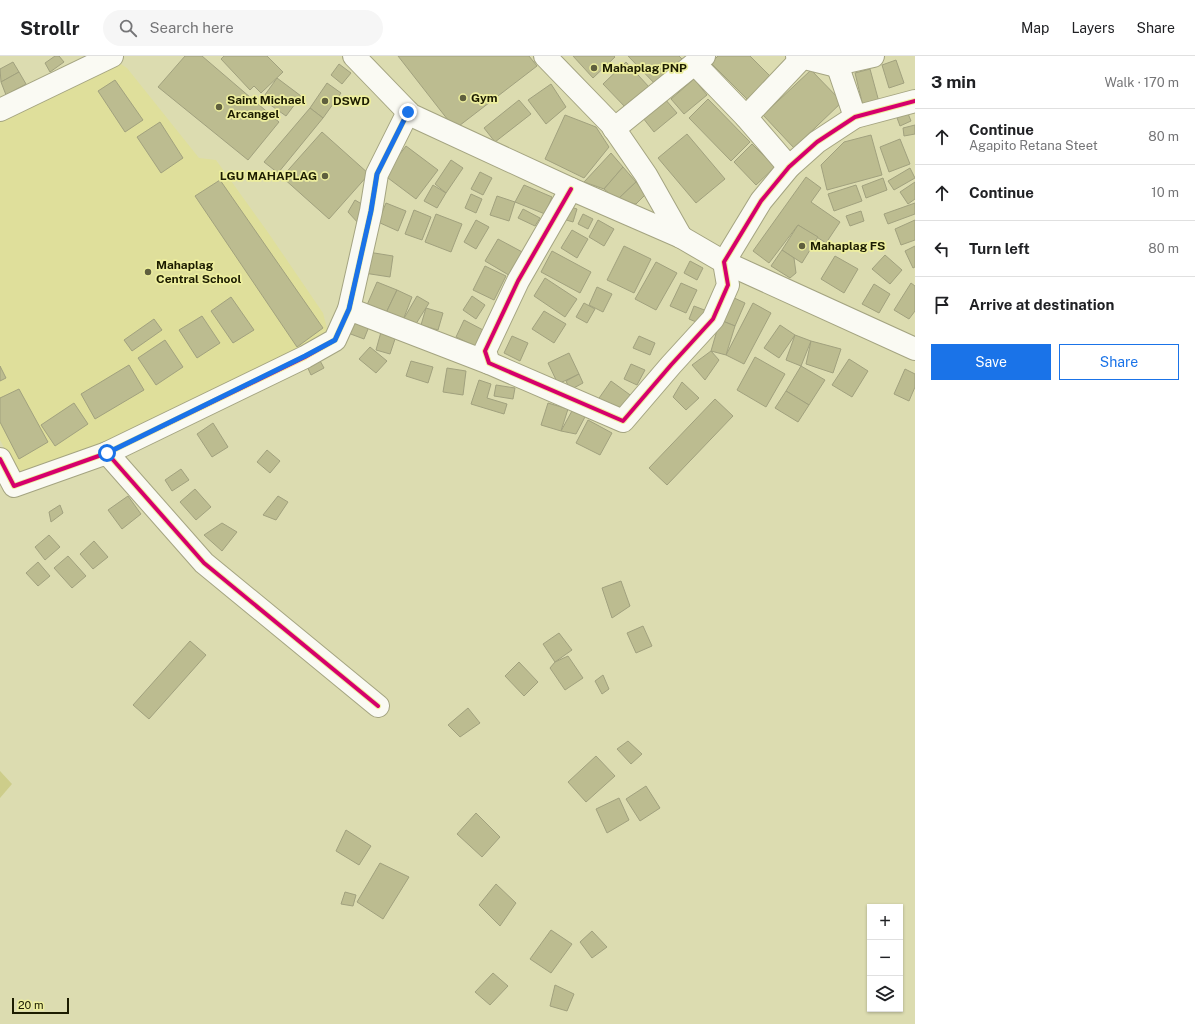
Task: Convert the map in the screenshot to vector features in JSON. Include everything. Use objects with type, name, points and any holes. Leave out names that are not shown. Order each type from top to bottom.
[{"type":"street","points":[[0,109],[112,56]]},
{"type":"street","points":[[354,56],[411,115],[571,189],[681,237],[724,262],[915,349]]},
{"type":"street","points":[[545,56],[614,130],[646,175],[681,237]]},
{"type":"street","points":[[746,117],[800,57],[833,65],[873,56]]},
{"type":"street","points":[[614,130],[700,60],[789,167]]},
{"type":"street","points":[[838,64],[855,117]]},
{"type":"street","points":[[349,309],[489,363],[624,421],[670,365],[713,319],[728,285],[724,262],[761,201],[789,167],[817,142],[855,117],[915,101]]},
{"type":"street","points":[[0,459],[14,486],[107,453],[335,340],[349,309],[371,211],[377,174],[408,112]]},
{"type":"street","points":[[489,363],[484,350],[518,281],[571,189]]},
{"type":"street","points":[[107,453],[204,563],[378,706]]},
{"type":"shaded area","name":"Mahaplag Central School","points":[[116,61],[127,68],[199,158],[216,160],[323,313],[328,332],[302,350],[24,485],[0,440],[0,113]]},
{"type":"shaded area","points":[[0,771],[12,784],[0,798]]},
{"type":"building","points":[[55,56],[59,56],[64,62],[50,72],[45,63]]},
{"type":"building","points":[[185,56],[202,56],[279,122],[248,160],[158,87]]},
{"type":"building","points":[[224,56],[267,56],[283,72],[261,93],[254,86],[250,90],[221,59]]},
{"type":"building","name":"Gym","points":[[398,56],[529,56],[537,66],[455,129]]},
{"type":"building","name":"Mahaplag PNP","points":[[573,56],[614,56],[615,57],[593,78]]},
{"type":"building","points":[[628,56],[679,56],[684,61],[658,87]]},
{"type":"building","points":[[718,56],[750,56],[772,78],[749,101],[711,63]]},
{"type":"building","points":[[896,60],[904,83],[889,88],[882,65]]},
{"type":"building","points":[[13,62],[19,72],[1,82],[0,69]]},
{"type":"building","points":[[626,62],[650,88],[627,109],[603,84]]},
{"type":"building","points":[[339,64],[351,73],[342,84],[331,75]]},
{"type":"building","points":[[870,69],[879,102],[863,106],[855,73]]},
{"type":"building","points":[[811,70],[842,102],[794,148],[763,115]]},
{"type":"building","points":[[19,72],[26,84],[6,95],[1,82]]},
{"type":"building","points":[[277,78],[301,96],[286,116],[262,99]]},
{"type":"building","points":[[694,79],[707,95],[684,114],[671,99]]},
{"type":"building","points":[[115,80],[143,120],[125,132],[98,91]]},
{"type":"building","name":"DSWD","points":[[327,83],[341,93],[323,118],[310,108]]},
{"type":"building","points":[[551,84],[566,107],[546,124],[528,100]]},
{"type":"building","points":[[665,99],[677,113],[654,132],[643,118]]},
{"type":"building","points":[[708,99],[750,142],[731,161],[689,118]]},
{"type":"building","points":[[519,100],[531,114],[495,142],[484,128]]},
{"type":"building","points":[[310,108],[323,118],[278,173],[264,162]]},
{"type":"building","points":[[907,111],[911,121],[900,126],[896,115]]},
{"type":"building","points":[[565,115],[596,127],[609,147],[584,178],[545,159]]},
{"type":"building","points":[[160,122],[183,158],[161,173],[137,137]]},
{"type":"building","points":[[915,125],[915,134],[904,136],[903,128]]},
{"type":"building","name":"LGU MAHAPLAG","points":[[322,132],[369,174],[329,219],[282,177]]},
{"type":"building","points":[[687,134],[725,179],[696,203],[658,158]]},
{"type":"building","points":[[871,135],[882,175],[827,190],[821,165],[844,142]]},
{"type":"building","points":[[900,139],[910,164],[889,172],[880,147]]},
{"type":"building","points":[[752,144],[775,167],[756,185],[734,162]]},
{"type":"building","points":[[406,146],[438,170],[416,199],[384,175]]},
{"type":"building","points":[[611,153],[623,167],[604,189],[584,182]]},
{"type":"building","points":[[451,160],[463,168],[446,193],[435,184]]},
{"type":"building","points":[[623,167],[636,182],[617,200],[604,189]]},
{"type":"building","points":[[910,168],[915,178],[894,190],[888,181]]},
{"type":"building","points":[[480,172],[492,178],[483,195],[471,189]]},
{"type":"building","points":[[806,177],[821,188],[811,202],[840,222],[826,243],[798,225],[769,263],[753,251]]},
{"type":"building","points":[[883,178],[887,190],[866,198],[862,186]]},
{"type":"building","points":[[220,180],[323,328],[297,347],[195,196]]},
{"type":"building","points":[[636,182],[646,194],[636,204],[617,200]]},
{"type":"building","points":[[915,182],[915,199],[908,204],[900,192]]},
{"type":"building","points":[[433,185],[446,193],[437,208],[424,201]]},
{"type":"building","points":[[524,185],[552,197],[545,214],[515,202]]},
{"type":"building","points":[[856,185],[862,201],[834,211],[828,194]]},
{"type":"building","points":[[471,194],[482,199],[476,213],[465,208]]},
{"type":"building","points":[[497,196],[515,202],[509,221],[490,215]]},
{"type":"building","points":[[355,200],[370,209],[360,225],[348,212]]},
{"type":"building","points":[[386,203],[406,211],[398,231],[378,222]]},
{"type":"building","points":[[915,203],[915,214],[888,224],[884,214]]},
{"type":"building","points":[[568,206],[577,209],[573,222],[563,219]]},
{"type":"building","points":[[523,209],[540,218],[535,226],[518,218]]},
{"type":"building","points":[[414,210],[431,217],[422,240],[405,234]]},
{"type":"building","points":[[861,211],[864,221],[850,226],[846,216]]},
{"type":"building","points":[[436,214],[462,224],[451,252],[425,242]]},
{"type":"building","points":[[583,214],[593,219],[588,229],[578,224]]},
{"type":"building","points":[[476,220],[489,227],[476,249],[464,242]]},
{"type":"building","points":[[598,220],[614,229],[604,246],[589,237]]},
{"type":"building","points":[[915,220],[915,240],[901,245],[895,229]]},
{"type":"building","points":[[798,225],[818,237],[802,263],[782,250]]},
{"type":"building","points":[[572,230],[588,239],[577,258],[561,248]]},
{"type":"building","points":[[498,239],[526,254],[512,277],[485,261]]},
{"type":"building","points":[[624,246],[651,259],[634,293],[607,280]]},
{"type":"building","points":[[915,246],[915,267],[913,268],[905,251]]},
{"type":"building","points":[[782,250],[794,258],[796,273],[790,278],[771,266]]},
{"type":"building","points":[[552,251],[591,272],[580,293],[541,272]]},
{"type":"building","points":[[368,252],[393,256],[390,277],[364,273]]},
{"type":"building","points":[[885,255],[902,270],[890,284],[872,269]]},
{"type":"building","points":[[835,256],[858,269],[844,293],[821,279]]},
{"type":"building","points":[[690,261],[703,268],[697,280],[684,273]]},
{"type":"building","points":[[656,262],[677,273],[656,310],[635,299]]},
{"type":"building","points":[[485,266],[506,276],[494,300],[473,290]]},
{"type":"building","points":[[545,278],[577,299],[565,317],[534,296]]},
{"type":"building","points":[[377,282],[397,290],[386,313],[367,305]]},
{"type":"building","points":[[681,283],[697,290],[686,313],[670,306]]},
{"type":"building","points":[[911,283],[915,286],[915,311],[909,319],[894,310]]},
{"type":"building","points":[[874,284],[890,294],[879,313],[862,304]]},
{"type":"building","points":[[597,287],[612,294],[603,312],[589,305]]},
{"type":"building","points":[[397,290],[412,297],[403,320],[386,313]]},
{"type":"building","points":[[417,296],[429,303],[414,327],[403,320]]},
{"type":"building","points":[[472,296],[485,305],[476,319],[463,310]]},
{"type":"building","points":[[730,296],[745,303],[735,326],[720,320]]},
{"type":"building","points":[[231,297],[254,330],[233,343],[211,311]]},
{"type":"building","points":[[584,303],[595,309],[587,323],[576,317]]},
{"type":"building","points":[[753,303],[771,313],[744,364],[726,355]]},
{"type":"building","points":[[694,306],[707,311],[701,324],[689,319]]},
{"type":"building","points":[[426,308],[443,313],[438,330],[421,325]]},
{"type":"building","points":[[544,311],[566,324],[554,343],[532,329]]},
{"type":"building","points":[[202,316],[220,343],[197,358],[179,330]]},
{"type":"building","points":[[354,318],[370,324],[364,339],[348,333]]},
{"type":"building","points":[[154,319],[162,330],[132,351],[124,340]]},
{"type":"building","points":[[464,320],[485,331],[477,347],[456,337]]},
{"type":"building","points":[[720,320],[735,326],[726,355],[711,351]]},
{"type":"building","points":[[780,325],[795,335],[779,358],[764,348]]},
{"type":"building","points":[[381,332],[396,336],[390,354],[376,350]]},
{"type":"building","points":[[795,335],[811,341],[801,366],[786,360]]},
{"type":"building","points":[[512,336],[528,343],[520,361],[504,353]]},
{"type":"building","points":[[639,336],[655,343],[650,355],[633,348]]},
{"type":"building","points":[[165,340],[183,367],[156,385],[138,358]]},
{"type":"building","points":[[811,341],[841,349],[833,373],[806,364]]},
{"type":"building","points":[[370,347],[387,361],[376,373],[359,359]]},
{"type":"building","points":[[711,351],[719,360],[705,380],[692,365]]},
{"type":"building","points":[[569,353],[579,374],[558,384],[548,363]]},
{"type":"building","points":[[318,357],[324,368],[311,375],[306,364]]},
{"type":"building","points":[[755,357],[785,374],[766,407],[737,390]]},
{"type":"building","points":[[849,359],[868,371],[852,397],[832,385]]},
{"type":"building","points":[[411,361],[433,367],[428,383],[406,376]]},
{"type":"building","points":[[631,364],[645,370],[637,385],[624,379]]},
{"type":"building","points":[[129,365],[144,390],[95,419],[81,394]]},
{"type":"building","points":[[0,366],[6,378],[0,381]]},
{"type":"building","points":[[801,366],[825,380],[809,405],[786,391]]},
{"type":"building","points":[[447,368],[466,371],[463,395],[443,392]]},
{"type":"building","points":[[905,369],[915,374],[915,387],[909,401],[894,394]]},
{"type":"building","points":[[579,374],[583,383],[570,390],[566,381]]},
{"type":"building","points":[[479,380],[491,384],[487,398],[507,404],[504,414],[471,404]]},
{"type":"building","points":[[611,381],[633,397],[622,411],[597,401]]},
{"type":"building","points":[[682,382],[699,398],[686,410],[673,397]]},
{"type":"building","points":[[496,385],[515,388],[513,399],[494,396]]},
{"type":"building","points":[[19,389],[48,442],[19,459],[0,422],[0,398]]},
{"type":"building","points":[[786,391],[809,405],[798,422],[775,408]]},
{"type":"building","points":[[715,399],[733,416],[667,485],[649,468]]},
{"type":"building","points":[[74,403],[88,424],[55,446],[41,425]]},
{"type":"building","points":[[548,403],[568,409],[561,431],[541,425]]},
{"type":"building","points":[[573,409],[586,415],[576,434],[561,431]]},
{"type":"building","points":[[588,420],[612,433],[600,455],[576,443]]},
{"type":"building","points":[[213,423],[228,447],[212,457],[197,434]]},
{"type":"building","points":[[267,450],[280,461],[270,473],[257,462]]},
{"type":"building","points":[[181,469],[189,480],[172,491],[165,480]]},
{"type":"building","points":[[195,489],[211,507],[196,520],[180,502]]},
{"type":"building","points":[[128,496],[141,514],[122,529],[108,510]]},
{"type":"building","points":[[278,496],[288,502],[276,520],[263,515]]},
{"type":"building","points":[[60,505],[63,513],[51,522],[49,512]]},
{"type":"building","points":[[222,523],[237,532],[222,551],[204,535]]},
{"type":"building","points":[[49,535],[60,547],[45,560],[35,547]]},
{"type":"building","points":[[94,541],[108,557],[93,569],[80,554]]},
{"type":"building","points":[[68,556],[86,576],[72,588],[54,568]]},
{"type":"building","points":[[38,562],[50,576],[38,586],[26,573]]},
{"type":"building","points":[[621,581],[630,606],[612,618],[602,588]]},
{"type":"building","points":[[643,626],[652,646],[636,653],[627,633]]},
{"type":"building","points":[[559,633],[572,650],[555,662],[543,644]]},
{"type":"building","points":[[190,641],[206,655],[149,719],[133,705]]},
{"type":"building","points":[[568,656],[583,678],[565,690],[550,668],[555,662]]},
{"type":"building","points":[[519,662],[538,682],[524,696],[505,676]]},
{"type":"building","points":[[603,675],[609,689],[602,694],[595,681]]},
{"type":"building","points":[[468,708],[480,723],[460,737],[448,725]]},
{"type":"building","points":[[628,741],[642,754],[631,764],[617,749]]},
{"type":"building","points":[[596,756],[615,776],[586,802],[568,782]]},
{"type":"building","points":[[646,786],[660,808],[640,821],[626,799]]},
{"type":"building","points":[[619,798],[629,820],[607,833],[596,809]]},
{"type":"building","points":[[476,813],[500,837],[482,857],[457,834]]},
{"type":"building","points":[[346,830],[371,846],[359,865],[336,851]]},
{"type":"building","points":[[380,863],[409,877],[383,919],[357,902]]},
{"type":"building","points":[[496,884],[516,903],[500,926],[479,905]]},
{"type":"building","points":[[345,892],[356,895],[353,906],[341,904]]},
{"type":"building","points":[[551,930],[572,944],[551,973],[530,959]]},
{"type":"building","points":[[592,931],[607,947],[592,958],[580,942]]},
{"type":"building","points":[[493,973],[508,986],[490,1005],[475,992]]},
{"type":"building","points":[[555,985],[574,994],[567,1011],[550,1006]]},
{"type":"cycle path","points":[[571,189],[518,281],[485,351],[489,363],[623,421],[713,319],[728,285],[724,262],[761,201],[789,167],[817,142],[855,117],[915,101]]},
{"type":"cycle path","points":[[107,453],[305,357],[335,340],[349,309],[371,211],[377,174],[408,112]]},
{"type":"cycle path","points":[[0,459],[14,486],[107,453],[204,563],[378,706]]},
{"type":"place","name":"Mahaplag PNP","points":[[594,68]]},
{"type":"place","name":"Gym","points":[[463,98]]},
{"type":"place","name":"DSWD","points":[[325,101]]},
{"type":"place","name":"Saint Michael Arcangel","points":[[219,107]]},
{"type":"place","name":"LGU MAHAPLAG","points":[[325,176]]},
{"type":"place","name":"Mahaplag FS","points":[[802,246]]},
{"type":"place","name":"Mahaplag Central School","points":[[148,272]]},
{"type":"route","points":[[107,453],[335,340],[349,309],[371,211],[377,174],[408,112]]}]
